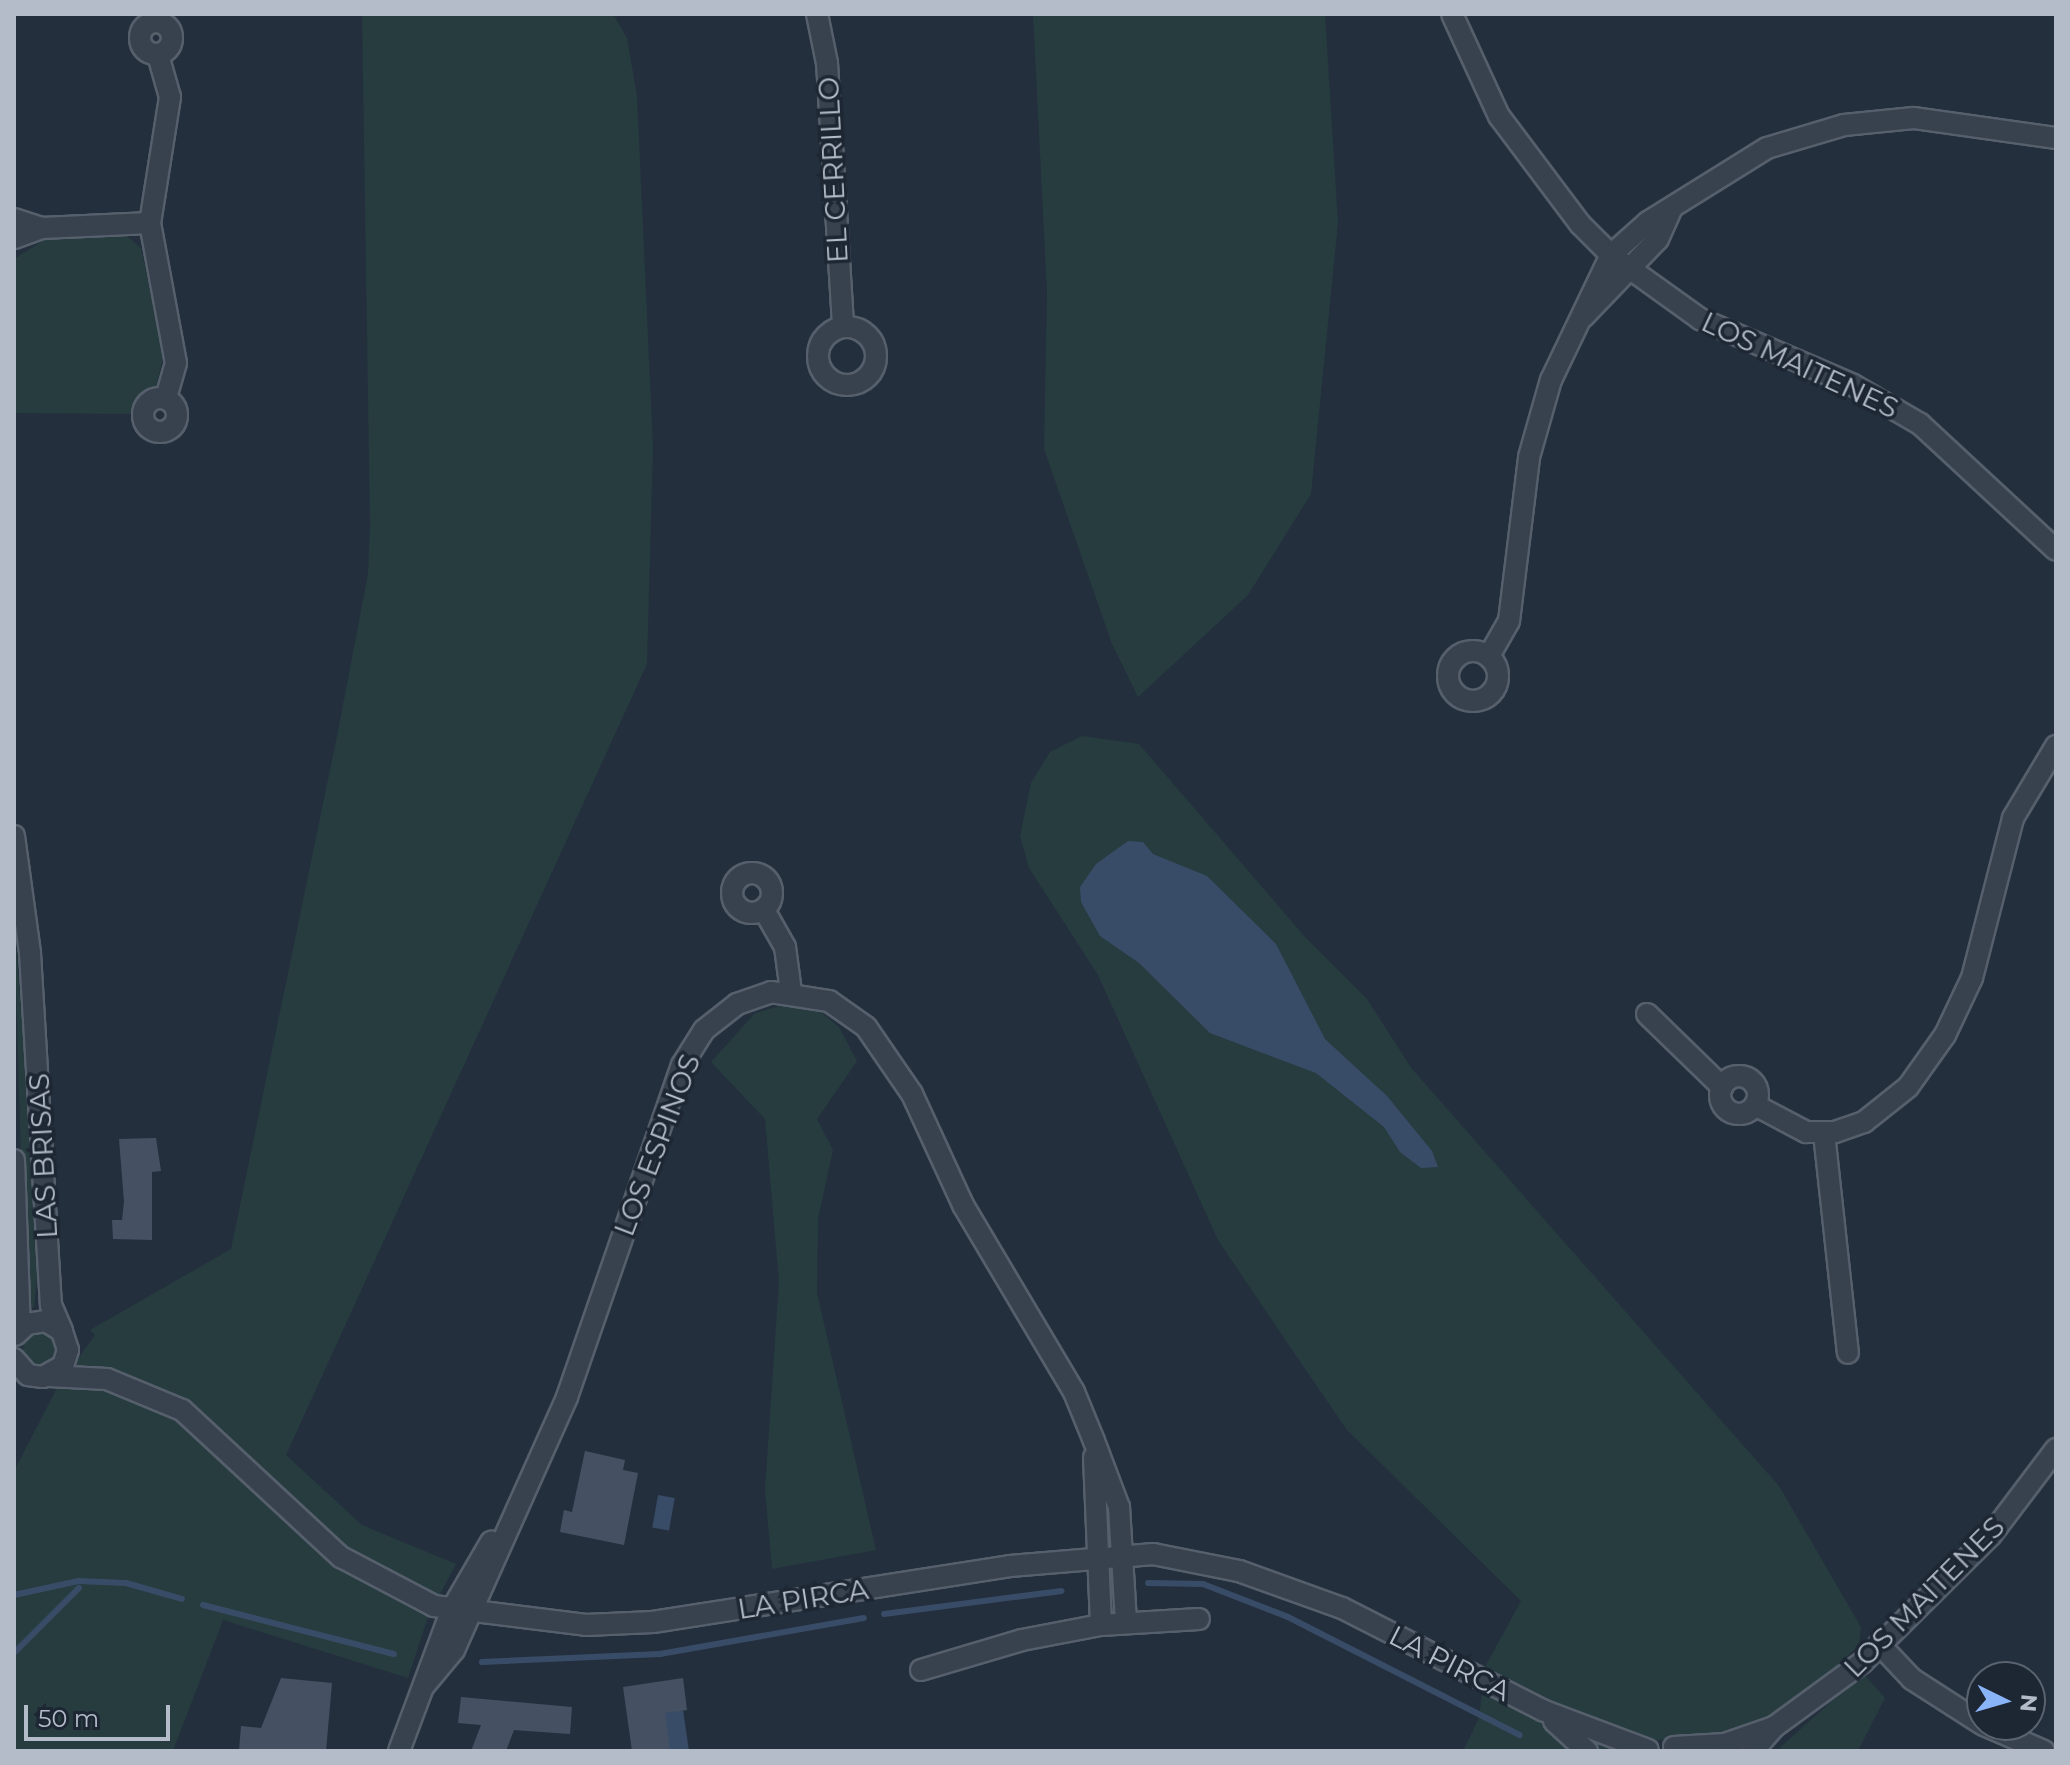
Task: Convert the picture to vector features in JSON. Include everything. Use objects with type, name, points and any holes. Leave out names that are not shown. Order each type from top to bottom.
[{"type":"street","name":"EL CERRILLO","points":[[817,14],[827,63],[843,327]]},
{"type":"street","name":"LOS MAITENES","points":[[1452,14],[1499,116],[1571,213],[1611,255],[1700,319],[1853,385],[1920,424],[2056,550]]},
{"type":"street","points":[[158,55],[170,97],[150,223],[176,363],[166,399]]},
{"type":"street","points":[[1489,656],[1509,621],[1529,457],[1551,380],[1611,255],[1672,208],[1767,148],[1844,125],[1914,118],[2056,138]]},
{"type":"street","points":[[1580,319],[1631,271],[1658,239],[1672,208]]},
{"type":"street","points":[[14,219],[42,228]]},
{"type":"street","points":[[14,238],[42,228],[150,223]]},
{"type":"street","points":[[1647,1014],[1722,1087],[1730,1078],[1748,1078],[1756,1087],[1755,1105],[1781,1124],[1824,1133],[1864,1122],[1892,1101],[1945,1035],[1972,978],[2013,818],[2056,746]]},
{"type":"street","name":"LAS BRISAS","points":[[14,836],[33,985],[51,1305],[65,1336]]},
{"type":"street","points":[[764,910],[785,947],[791,992]]},
{"type":"street","name":"LOS ESPINOS","points":[[424,1686],[454,1650],[473,1611],[511,1512],[567,1397],[682,1065],[704,1030],[737,1004],[791,992],[829,1001],[866,1027],[912,1094],[963,1205],[1074,1392],[1119,1507],[1126,1623]]},
{"type":"street","points":[[1824,1133],[1848,1353]]},
{"type":"street","name":"LAS BRISAS","points":[[14,1160],[17,1334]]},
{"type":"street","name":"LAS BRISAS","points":[[17,1334],[36,1321],[65,1336]]},
{"type":"street","points":[[14,1359],[43,1376],[63,1366],[65,1336]]},
{"type":"street","name":"LA PIRCA","points":[[65,1336],[80,1363],[107,1379],[164,1400],[199,1422],[321,1541],[361,1571],[414,1601],[452,1609],[586,1625],[653,1622],[1124,1553],[1239,1571],[1342,1608],[1542,1710],[1648,1751]]},
{"type":"street","name":"LA PIRCA","points":[[14,1378],[107,1379]]},
{"type":"street","name":"LOS ESPINOS","points":[[1094,1441],[1101,1625]]},
{"type":"street","name":"LOS MAITENES","points":[[1753,1751],[1774,1727],[1879,1644],[1991,1535],[2055,1452]]},
{"type":"street","name":"LOS ESPINOS","points":[[399,1751],[452,1609],[511,1512]]},
{"type":"street","points":[[921,1670],[1022,1640],[1101,1625],[1199,1619]]},
{"type":"street","points":[[1879,1644],[1912,1679],[1966,1713]]},
{"type":"street","name":"LA PIRCA","points":[[1542,1710],[1587,1751]]},
{"type":"street","name":"LOS MAITENES","points":[[1648,1751],[1725,1744],[1774,1727]]},
{"type":"street","points":[[2021,1741],[2044,1751]]},
{"type":"green space","points":[[362,14],[613,14],[627,38],[637,96],[653,447],[647,664],[286,1455],[362,1525],[456,1564],[428,1617],[408,1678],[223,1620],[173,1751],[14,1751],[14,1471],[57,1388],[95,1335],[90,1330],[231,1249],[338,731],[368,574],[370,526]]},
{"type":"green space","points":[[1033,14],[1325,14],[1338,223],[1311,494],[1248,595],[1138,697],[1112,644],[1044,449],[1047,292]]},
{"type":"green space","points":[[127,236],[141,248],[164,356],[155,389],[132,414],[14,413],[14,259],[46,239]]},
{"type":"green space","points":[[1082,736],[1139,744],[1306,938],[1367,999],[1412,1069],[1779,1486],[1861,1627],[1859,1645],[1808,1694],[1765,1721],[1714,1738],[1656,1740],[1638,1751],[1463,1751],[1479,1718],[1485,1667],[1521,1601],[1347,1430],[1218,1240],[1098,975],[1029,868],[1020,836],[1031,783],[1050,752]]},
{"type":"green space","points":[[14,912],[39,1257],[34,1308],[25,1305]]},
{"type":"green space","points":[[791,1003],[821,1012],[839,1027],[857,1061],[817,1119],[833,1150],[818,1219],[817,1293],[876,1550],[772,1569],[765,1489],[779,1282],[765,1119],[711,1062],[755,1013]]},
{"type":"green space","points":[[40,1331],[52,1336],[57,1348],[52,1360],[40,1365],[28,1360],[23,1348],[28,1336]]},
{"type":"green space","points":[[1863,1673],[1885,1698],[1858,1751],[1776,1751]]},
{"type":"water","points":[[1128,841],[1143,842],[1153,854],[1207,876],[1276,944],[1325,1039],[1387,1096],[1432,1151],[1438,1167],[1421,1168],[1400,1152],[1384,1127],[1316,1073],[1210,1033],[1139,963],[1100,936],[1081,902],[1080,887],[1096,864]]},
{"type":"water","points":[[658,1495],[675,1498],[669,1530],[652,1527]]},
{"type":"water","points":[[683,1710],[689,1751],[670,1751],[651,1715]]},
{"type":"building","points":[[156,1138],[161,1171],[152,1172],[152,1240],[113,1239],[112,1220],[122,1220],[124,1202],[119,1139]]},
{"type":"building","points":[[585,1451],[625,1460],[623,1470],[638,1473],[624,1545],[560,1532],[564,1510],[572,1512]]},
{"type":"building","points":[[281,1678],[332,1683],[326,1751],[239,1751],[241,1726],[261,1728]]},
{"type":"building","points":[[683,1678],[687,1710],[665,1713],[670,1751],[632,1751],[623,1687]]},
{"type":"building","points":[[461,1697],[572,1707],[570,1734],[514,1730],[506,1751],[471,1751],[481,1725],[458,1723]]},
{"type":"waterway","points":[[14,1595],[79,1581],[126,1583],[182,1599]]},
{"type":"waterway","points":[[1148,1583],[1203,1584],[1288,1617],[1520,1735]]},
{"type":"waterway","points":[[14,1653],[79,1588]]},
{"type":"waterway","points":[[884,1614],[1062,1591]]},
{"type":"waterway","points":[[203,1605],[394,1654]]},
{"type":"waterway","points":[[482,1662],[660,1654],[864,1618]]}]
